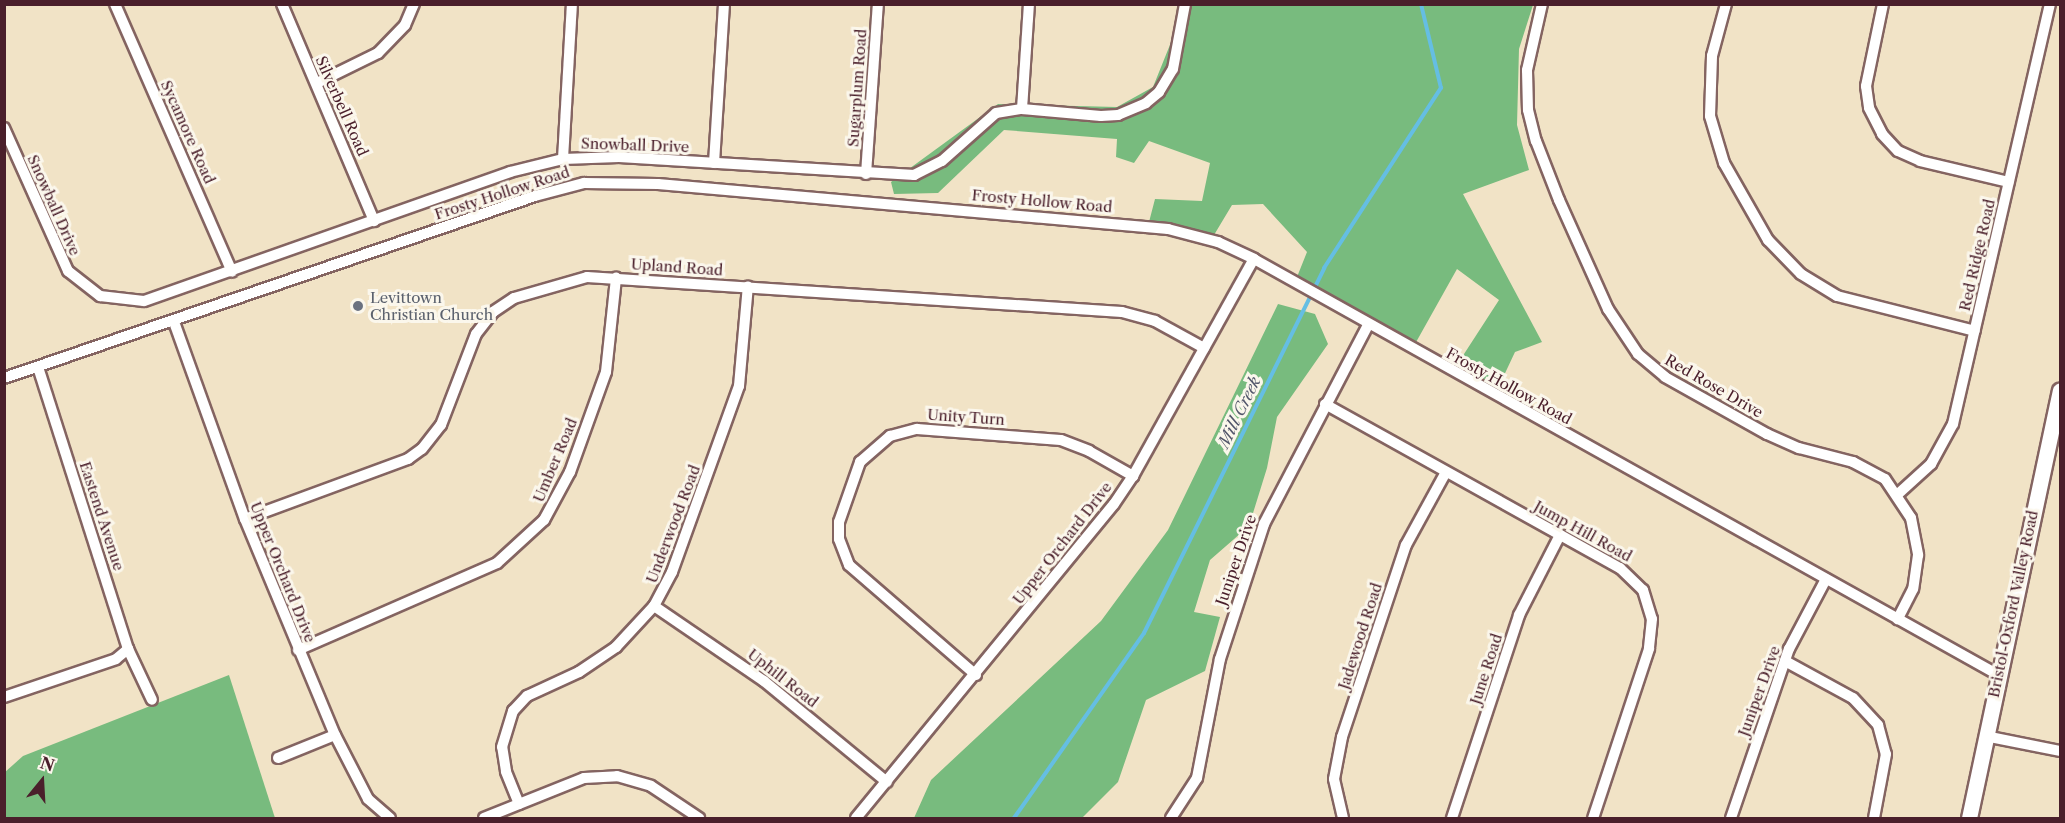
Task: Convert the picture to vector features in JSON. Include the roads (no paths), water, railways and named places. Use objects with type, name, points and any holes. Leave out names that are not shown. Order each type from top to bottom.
[{"type":"main road","name":"Bristol-Oxford Valley Road","points":[[1969,819],[1997,674],[2061,391]]},
{"type":"street","name":"Sycamore Road","points":[[116,4],[232,272]]},
{"type":"street","name":"Silverbell Road","points":[[282,4],[374,221]]},
{"type":"street","points":[[317,83],[378,53],[405,25],[414,4]]},
{"type":"street","points":[[563,159],[572,4]]},
{"type":"street","points":[[714,164],[724,4]]},
{"type":"street","name":"Sugarplum Road","points":[[866,174],[878,4]]},
{"type":"street","points":[[1022,109],[1029,4]]},
{"type":"street","name":"Snowball Drive","points":[[4,128],[62,261],[91,290],[120,301],[144,301],[232,272],[510,172],[563,159],[619,157],[866,174],[914,175],[929,170],[996,113],[1022,109],[1101,116],[1118,115],[1146,102],[1159,92],[1173,69],[1185,4]]},
{"type":"street","name":"Red Rose Drive","points":[[1542,4],[1527,70],[1528,110],[1536,141],[1603,298],[1623,333],[1638,354],[1665,376],[1767,434],[1876,473],[1898,494],[1911,518],[1918,555],[1913,589],[1898,619]]},
{"type":"street","points":[[1726,4],[1711,66],[1710,116],[1724,163],[1768,240],[1801,274],[1837,296],[1975,331]]},
{"type":"street","points":[[1882,4],[1866,86],[1872,117],[1882,134],[1898,151],[1920,161],[2009,182]]},
{"type":"street","name":"Red Ridge Road","points":[[1898,494],[1931,464],[1947,440],[1975,331],[2050,4]]},
{"type":"street","name":"Frosty Hollow Road","points":[[4,378],[174,322],[535,196],[609,181],[1143,225],[1193,234],[1254,259],[1368,325],[1997,674]]},
{"type":"street","name":"Upper Orchard Drive","points":[[856,819],[976,675],[1133,476],[1254,259]]},
{"type":"street","name":"Upland Road","points":[[245,519],[380,472],[422,448],[441,425],[476,334],[502,305],[565,281],[616,278],[1122,312],[1155,321],[1204,348]]},
{"type":"street","name":"Umber Road","points":[[298,650],[496,563],[530,536],[557,501],[606,372],[616,278]]},
{"type":"street","name":"Underwood Road","points":[[519,804],[506,771],[502,747],[513,711],[527,696],[602,657],[654,606],[672,572],[739,386],[748,286]]},
{"type":"street","name":"Upper Orchard Drive","points":[[174,322],[245,519],[298,650],[335,735],[368,799],[390,819]]},
{"type":"street","name":"Juniper Drive","points":[[1171,819],[1197,778],[1223,649],[1263,524],[1368,325]]},
{"type":"street","name":"Eastend Avenue","points":[[38,366],[128,649],[152,699]]},
{"type":"street","name":"Jump Hill Road","points":[[1325,404],[1629,574],[1643,590],[1652,619],[1649,649],[1593,819]]},
{"type":"street","name":"Unity Turn","points":[[976,675],[849,565],[839,539],[839,522],[860,462],[881,441],[917,429],[1061,440],[1089,451],[1133,476]]},
{"type":"street","name":"Jadewood Road","points":[[1343,819],[1334,779],[1342,737],[1406,545],[1446,472]]},
{"type":"street","name":"June Road","points":[[1452,819],[1519,615],[1560,535]]},
{"type":"street","name":"Juniper Drive","points":[[1731,819],[1785,661],[1826,579]]},
{"type":"street","name":"Uphill Road","points":[[654,606],[764,681],[887,782]]},
{"type":"street","points":[[4,697],[106,662],[128,649]]},
{"type":"street","points":[[1785,661],[1853,698],[1878,725],[1886,754],[1874,819]]},
{"type":"street","points":[[278,759],[335,735]]},
{"type":"street","points":[[1985,735],[2061,751]]},
{"type":"street","points":[[484,819],[584,778],[617,776],[651,786],[699,819]]},
{"type":"waterway","name":"Mill Creek","points":[[1014,818],[1144,633],[1324,268],[1441,88],[1421,4]]},
{"type":"place","name":"Levittown Christian Church","points":[[358,306]]}]
